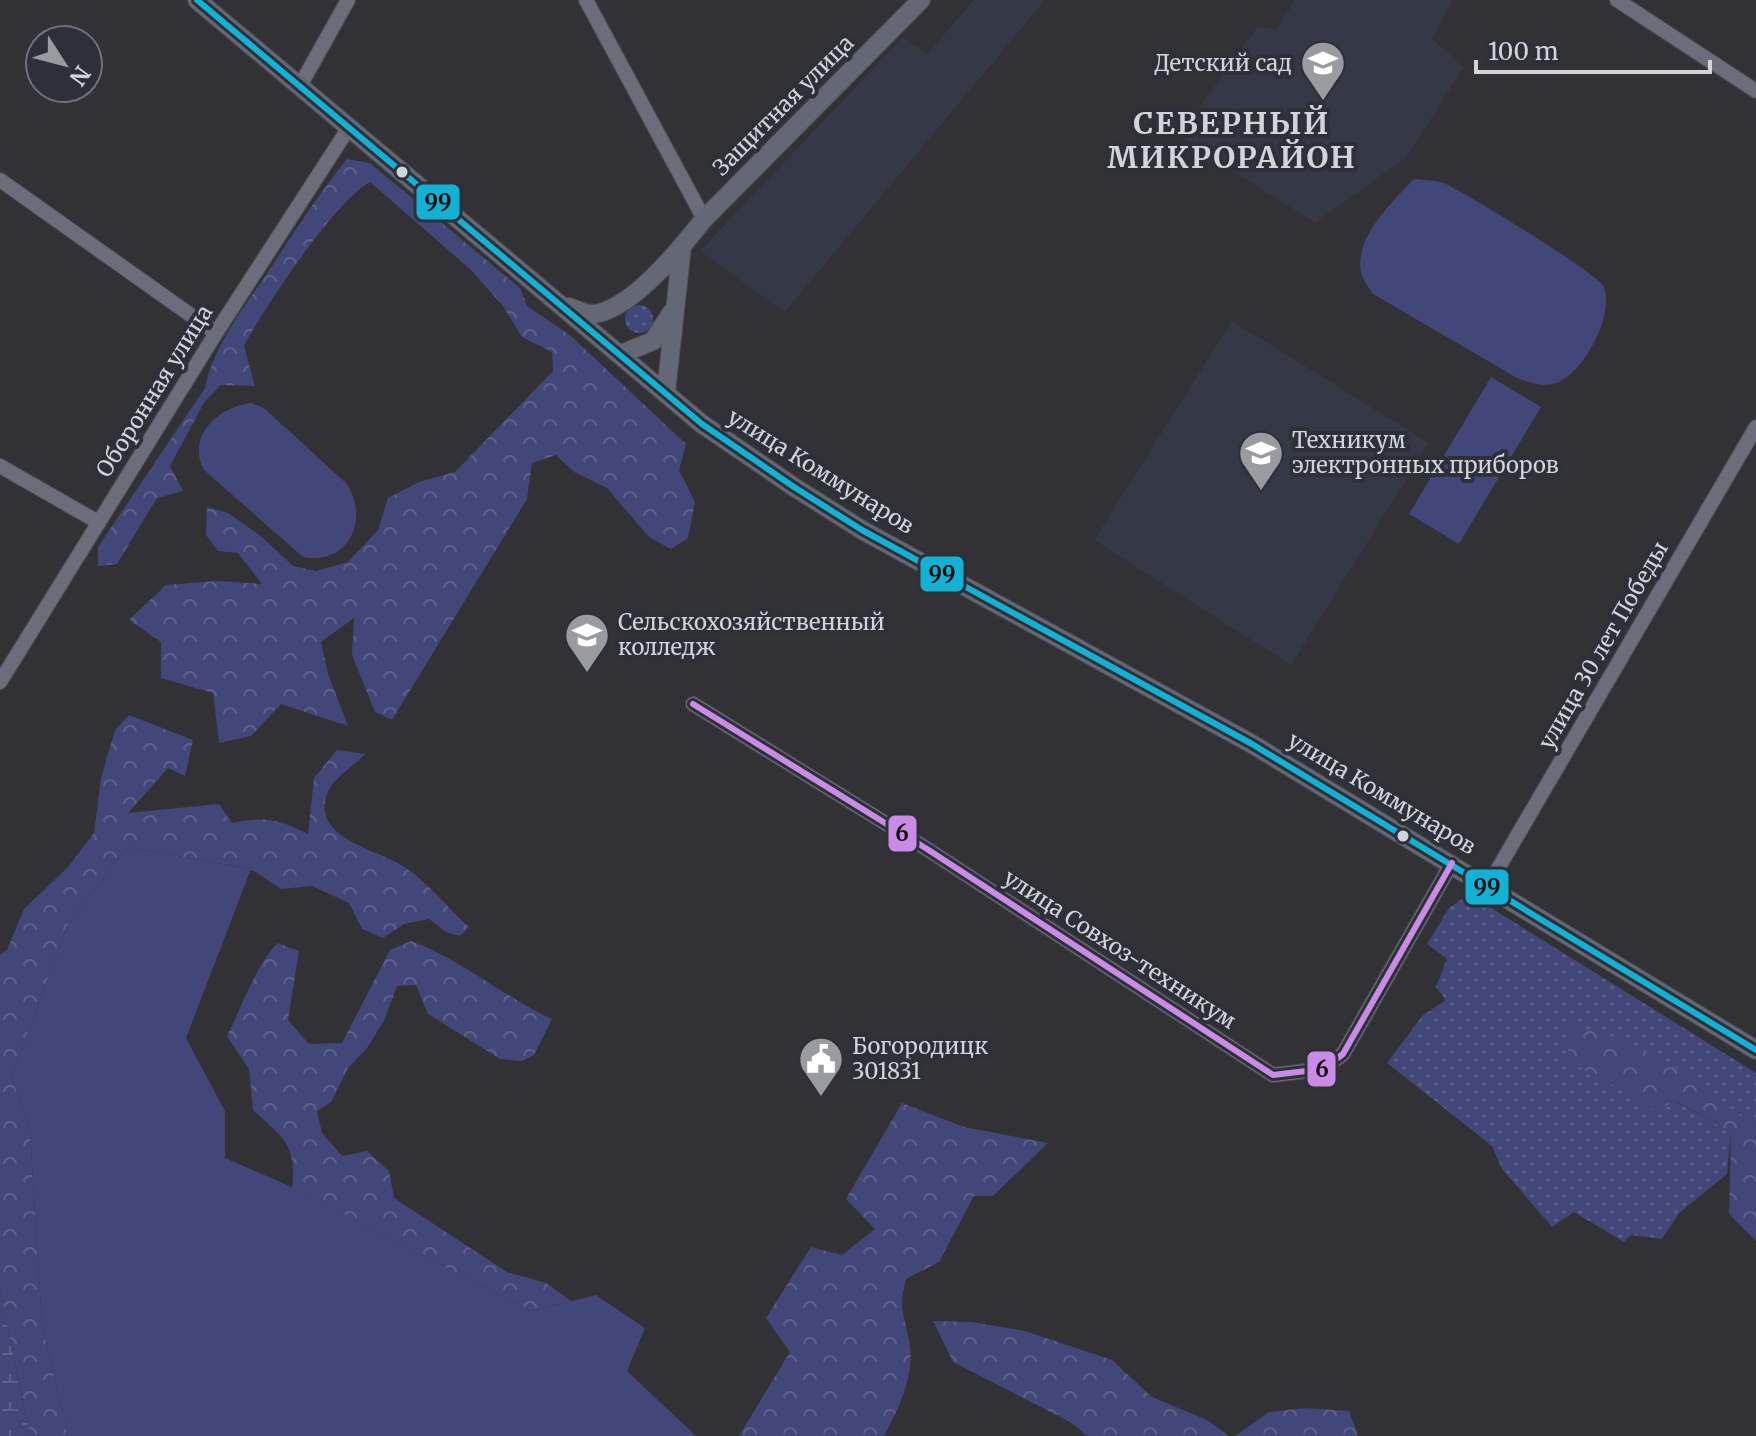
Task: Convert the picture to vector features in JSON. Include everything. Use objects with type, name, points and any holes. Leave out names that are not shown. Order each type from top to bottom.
[{"type":"main road","name":"улица Коммунаров","points":[[197,0],[301,84],[702,424],[862,530],[1252,744],[1489,884],[1756,1050]]},
{"type":"main road","name":"Защитная улица","points":[[621,304],[682,247],[704,219],[921,0]]},
{"type":"main road","points":[[666,392],[682,247]]},
{"type":"main road","points":[[563,305],[597,314],[621,304],[616,349],[653,341],[676,303]]},
{"type":"street","points":[[301,84],[348,0]]},
{"type":"street","points":[[586,0],[704,219]]},
{"type":"street","points":[[1617,0],[1756,91]]},
{"type":"street","name":"Оборонная улица","points":[[0,682],[216,333],[350,126]]},
{"type":"street","points":[[0,180],[216,333]]},
{"type":"street","name":"улица 30 лет Победы","points":[[1489,884],[1756,427]]},
{"type":"street","points":[[0,466],[98,522]]},
{"type":"street","name":"улица Совхоз-техникум","points":[[693,704],[927,849],[1273,1075],[1323,1069],[1343,1054],[1452,863]]},
{"type":"shaded area","points":[[974,0],[1045,0],[785,312],[700,251],[903,37],[927,54]]},
{"type":"shaded area","name":"Детский сад","points":[[1295,0],[1453,0],[1432,39],[1464,67],[1406,158],[1315,223],[1179,136],[1257,27],[1277,29]]},
{"type":"shaded area","name":"Техникум электронных приборов","points":[[1232,321],[1429,443],[1291,665],[1094,540]]},
{"type":"green space","points":[[347,159],[370,163],[520,288],[527,306],[571,336],[686,444],[679,470],[695,502],[688,538],[671,549],[649,537],[607,488],[574,472],[556,455],[532,463],[527,499],[392,720],[375,712],[352,655],[354,618],[321,642],[328,674],[348,726],[281,704],[251,736],[219,743],[213,693],[161,678],[161,642],[129,620],[166,585],[217,581],[262,584],[238,553],[218,551],[206,535],[207,507],[228,513],[262,537],[293,566],[316,571],[348,562],[378,530],[388,498],[419,482],[455,472],[553,371],[552,352],[522,337],[503,306],[470,269],[370,182],[338,210],[320,232],[253,329],[244,346],[255,386],[221,385],[205,401],[170,466],[183,491],[157,498],[117,564],[98,566],[98,547],[205,388],[215,357],[230,328]]},
{"type":"green space","points":[[1414,179],[1440,182],[1502,216],[1597,279],[1604,287],[1605,312],[1601,326],[1588,354],[1569,375],[1548,385],[1517,378],[1373,294],[1361,272],[1363,246],[1377,221]]},
{"type":"green space","points":[[639,305],[649,309],[653,319],[649,329],[639,333],[629,329],[625,319],[629,309]]},
{"type":"green space","points":[[1491,377],[1541,407],[1459,544],[1409,514]]},
{"type":"green space","points":[[251,403],[264,408],[347,484],[354,498],[355,525],[343,547],[332,554],[319,558],[303,557],[204,470],[199,458],[199,446],[208,425],[227,410]]},
{"type":"green space","points":[[129,715],[193,740],[185,776],[168,768],[128,813],[219,804],[232,823],[271,820],[308,834],[314,778],[337,750],[365,754],[329,789],[325,808],[328,820],[346,838],[414,874],[469,927],[460,936],[446,932],[429,919],[404,924],[383,938],[362,929],[349,903],[312,886],[281,889],[251,869],[127,847],[67,926],[12,1077],[30,1133],[42,1324],[68,1436],[30,1436],[0,1289],[0,955],[7,950],[24,909],[68,867],[94,833],[101,778],[115,730]]},
{"type":"green space","points":[[127,847],[251,869],[186,1038],[225,1111],[225,1158],[285,1184],[531,1311],[596,1295],[645,1328],[627,1371],[696,1436],[68,1436],[42,1324],[30,1133],[12,1077],[67,926]]},
{"type":"green space","points":[[1462,899],[1480,901],[1756,1073],[1756,1127],[1736,1114],[1674,1101],[1731,1132],[1727,1174],[1679,1213],[1662,1239],[1631,1235],[1624,1242],[1574,1212],[1552,1227],[1502,1169],[1492,1146],[1387,1063],[1423,1015],[1446,1000],[1436,987],[1447,959],[1427,944],[1449,908]]},
{"type":"green space","points":[[411,941],[447,958],[552,1019],[534,1055],[522,1061],[500,1059],[428,1014],[416,985],[397,986],[384,1021],[367,1048],[348,1068],[331,1102],[317,1111],[322,1133],[342,1156],[367,1151],[389,1171],[394,1198],[507,1272],[546,1283],[571,1301],[531,1311],[292,1188],[292,1161],[286,1143],[253,1110],[249,1069],[227,1036],[255,976],[277,943],[299,951],[288,1020],[309,1044],[342,1043],[390,950]]},
{"type":"green space","points":[[1569,1024],[1608,1035],[1667,1061],[1756,1127],[1756,1241],[1729,1214],[1731,1132],[1675,1101],[1655,1111],[1568,1060]]},
{"type":"green space","points":[[902,1103],[964,1127],[1048,1143],[993,1196],[974,1196],[939,1262],[906,1279],[902,1304],[911,1353],[910,1365],[900,1402],[884,1436],[739,1436],[790,1352],[766,1318],[811,1247],[842,1255],[875,1229],[846,1199]]},
{"type":"green space","points":[[0,1289],[30,1436],[0,1436]]},
{"type":"green space","points":[[933,1321],[971,1322],[1025,1331],[1112,1360],[1152,1397],[1207,1420],[1229,1436],[1087,1436],[1072,1423],[953,1362]]},
{"type":"green space","points":[[1305,1408],[1349,1411],[1358,1436],[1235,1436],[1269,1412]]},
{"type":"transit line","name":"99","points":[[197,0],[702,424],[794,487],[862,530],[1252,744],[1756,1050]]},
{"type":"transit line","name":"6","points":[[693,704],[927,849],[1273,1075],[1323,1069],[1343,1054],[1452,863]]},
{"type":"place","name":"Детский сад","points":[[1323,102]]},
{"type":"place","name":"Техникум электронных приборов","points":[[1261,492]]},
{"type":"place","name":"Сельскохозяйственный колледж","points":[[587,674]]},
{"type":"place","name":"Богородицк 301831","points":[[821,1098]]},
{"type":"district","name":"СЕВЕРНЫЙ МИКРОРАЙОН","points":[[1232,140]]}]
